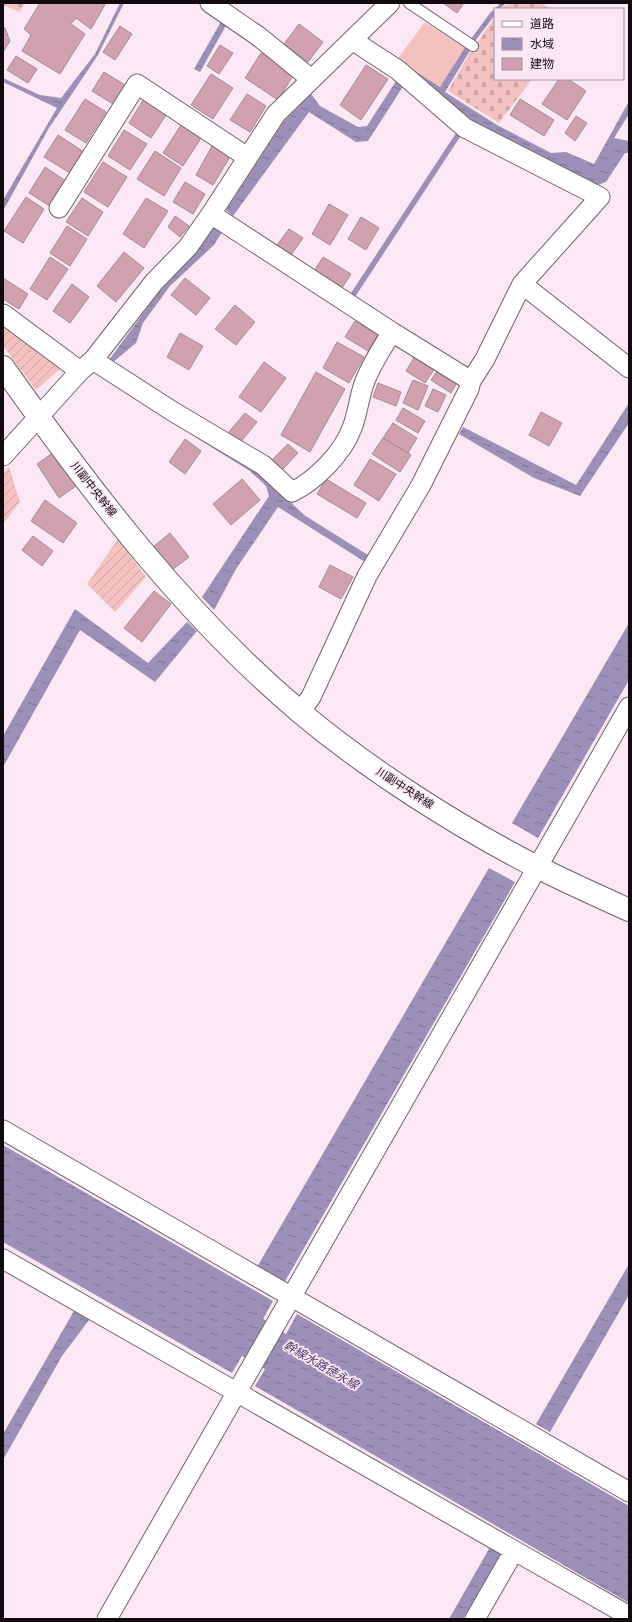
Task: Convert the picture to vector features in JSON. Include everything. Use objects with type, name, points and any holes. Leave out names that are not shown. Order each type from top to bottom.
[{"type":"street","points":[[210,3],[258,36],[310,79]]},
{"type":"street","points":[[3,456],[38,416],[87,365],[154,282],[188,247],[276,114],[310,79],[390,3]]},
{"type":"street","points":[[300,712],[311,697],[367,576],[421,485],[469,389],[471,381],[485,359],[522,284],[600,197],[465,128],[398,70],[352,40]]},
{"type":"street","points":[[59,208],[138,84],[247,157]]},
{"type":"street","points":[[211,214],[392,332],[471,381]]},
{"type":"street","points":[[522,284],[629,368]]},
{"type":"street","points":[[3,314],[87,365],[172,411],[263,465],[292,492],[307,484],[343,446],[352,428],[372,365],[392,332]]},
{"type":"street","name":"川副中央幹線","points":[[3,366],[38,416],[127,532],[192,606],[251,667],[300,712],[349,750],[409,791],[486,839],[537,867],[629,910]]},
{"type":"street","points":[[106,1619],[629,707]]},
{"type":"street","points":[[3,1130],[629,1492]]},
{"type":"street","points":[[3,1259],[629,1616]]},
{"type":"street","points":[[475,1619],[514,1551]]},
{"type":"lane","points":[[409,3],[473,46]]},
{"type":"green space","points":[[3,3],[25,3],[20,12],[3,5]]},
{"type":"green space","points":[[513,3],[543,3],[548,8],[502,8],[503,6]]},
{"type":"green space","points":[[494,18],[494,80],[531,80],[499,123],[448,91],[471,51]]},
{"type":"green space","points":[[425,22],[466,48],[440,88],[410,68],[395,62]]},
{"type":"green space","points":[[3,319],[64,366],[36,390],[3,346]]},
{"type":"green space","points":[[9,467],[20,502],[3,524],[3,473]]},
{"type":"green space","points":[[118,539],[146,577],[115,612],[87,584]]},
{"type":"water","points":[[120,3],[124,3],[98,55],[49,128],[3,211],[3,200],[57,108],[3,82],[3,78],[40,95],[61,98],[95,54]]},
{"type":"water","points":[[501,3],[506,3],[500,8],[496,8]]},
{"type":"water","points":[[494,9],[494,16],[475,41],[471,39]]},
{"type":"water","points":[[223,18],[228,22],[200,72],[194,69]]},
{"type":"water","points":[[466,46],[471,49],[445,92],[497,125],[551,153],[566,152],[594,164],[629,101],[629,114],[614,138],[629,141],[629,153],[625,153],[606,182],[595,186],[469,119],[410,68],[440,87]]},
{"type":"water","points":[[398,78],[404,85],[368,141],[356,142],[309,112],[233,216],[226,210],[283,122],[311,94],[320,106],[358,127],[367,126]]},
{"type":"water","points":[[216,224],[224,229],[214,245],[170,286],[143,323],[136,343],[112,363],[109,360],[158,293],[193,256]]},
{"type":"water","points":[[629,403],[629,423],[580,496],[534,478],[459,434],[463,427],[576,485]]},
{"type":"water","points":[[196,430],[256,469],[304,515],[368,555],[365,562],[278,507],[236,569],[214,610],[202,597],[269,496],[266,486],[250,471],[192,435]]},
{"type":"water","points":[[75,609],[148,663],[187,622],[197,631],[155,682],[80,630],[3,767],[3,736]]},
{"type":"water","points":[[629,623],[629,680],[538,838],[512,823]]},
{"type":"water","points":[[489,868],[515,882],[284,1283],[257,1267]]},
{"type":"water","name":"幹線水路徳永線","points":[[3,1145],[273,1301],[263,1319],[286,1334],[297,1314],[629,1506],[629,1603],[255,1386],[265,1369],[242,1356],[232,1373],[3,1242]]},
{"type":"water","points":[[629,1264],[629,1295],[550,1432],[536,1424]]},
{"type":"water","points":[[74,1311],[89,1320],[62,1356],[3,1460],[3,1434]]},
{"type":"water","points":[[490,1547],[501,1553],[463,1619],[449,1619]]},
{"type":"building","points":[[40,3],[106,3],[91,29],[76,18],[71,24],[85,34],[60,74],[22,51],[31,35],[24,29]]},
{"type":"building","points":[[443,3],[464,3],[457,13]]},
{"type":"building","points":[[299,24],[323,42],[308,62],[284,44]]},
{"type":"building","points":[[120,26],[132,34],[115,60],[103,52]]},
{"type":"building","points":[[3,27],[5,28],[10,41],[3,52]]},
{"type":"building","points":[[220,45],[233,53],[219,74],[207,66]]},
{"type":"building","points":[[261,53],[294,74],[278,100],[245,78]]},
{"type":"building","points":[[16,56],[37,69],[28,83],[7,70]]},
{"type":"building","points":[[366,65],[388,79],[361,120],[340,105]]},
{"type":"building","points":[[104,72],[125,85],[113,104],[92,91]]},
{"type":"building","points":[[211,74],[233,88],[213,119],[191,105]]},
{"type":"building","points":[[558,80],[570,80],[586,91],[567,120],[542,104]]},
{"type":"building","points":[[247,94],[266,106],[250,132],[230,120]]},
{"type":"building","points":[[145,97],[168,112],[151,138],[129,123]]},
{"type":"building","points":[[85,99],[106,112],[86,143],[65,130]]},
{"type":"building","points":[[520,99],[554,120],[544,136],[510,115]]},
{"type":"building","points":[[576,116],[587,123],[575,141],[565,133]]},
{"type":"building","points":[[183,122],[203,135],[183,166],[163,153]]},
{"type":"building","points":[[124,130],[147,144],[130,170],[108,156]]},
{"type":"building","points":[[58,135],[84,152],[70,173],[44,157]]},
{"type":"building","points":[[212,146],[230,157],[213,185],[196,175]]},
{"type":"building","points":[[155,151],[181,168],[164,196],[137,179]]},
{"type":"building","points":[[103,162],[127,177],[108,207],[84,192]]},
{"type":"building","points":[[45,167],[66,181],[50,206],[29,193]]},
{"type":"building","points":[[185,182],[205,194],[193,214],[173,202]]},
{"type":"building","points":[[26,197],[44,209],[23,243],[4,231]]},
{"type":"building","points":[[82,198],[103,212],[88,236],[66,222]]},
{"type":"building","points":[[146,198],[168,211],[144,248],[123,234]]},
{"type":"building","points":[[329,204],[348,215],[330,245],[312,234]]},
{"type":"building","points":[[175,216],[189,226],[180,237],[168,227]]},
{"type":"building","points":[[361,217],[379,228],[366,250],[348,239]]},
{"type":"building","points":[[67,226],[87,239],[70,266],[50,253]]},
{"type":"building","points":[[289,229],[303,238],[291,255],[277,245]]},
{"type":"building","points":[[124,252],[144,268],[116,302],[97,286]]},
{"type":"building","points":[[50,257],[68,269],[47,300],[30,289]]},
{"type":"building","points":[[323,257],[351,274],[342,288],[314,271]]},
{"type":"building","points":[[3,278],[28,294],[19,309],[3,299]]},
{"type":"building","points":[[185,278],[210,298],[196,315],[171,295]]},
{"type":"building","points":[[72,284],[89,297],[70,323],[53,311]]},
{"type":"building","points":[[235,305],[255,322],[236,345],[215,329]]},
{"type":"building","points":[[355,321],[378,335],[368,351],[345,337]]},
{"type":"building","points":[[180,333],[203,346],[189,370],[167,357]]},
{"type":"building","points":[[337,342],[364,357],[349,383],[323,368]]},
{"type":"building","points":[[415,356],[435,368],[425,383],[406,371]]},
{"type":"building","points":[[264,362],[286,378],[261,412],[239,397]]},
{"type":"building","points":[[440,367],[459,379],[451,393],[431,380]]},
{"type":"building","points":[[316,372],[345,389],[310,452],[281,435]]},
{"type":"building","points":[[413,380],[428,386],[418,410],[403,403]]},
{"type":"building","points":[[378,383],[401,392],[396,406],[373,397]]},
{"type":"building","points":[[433,389],[446,395],[438,412],[425,406]]},
{"type":"building","points":[[403,408],[425,421],[418,433],[396,420]]},
{"type":"building","points":[[541,412],[562,423],[549,446],[529,435]]},
{"type":"building","points":[[245,413],[257,422],[240,443],[228,433]]},
{"type":"building","points":[[393,423],[417,438],[408,453],[383,438]]},
{"type":"building","points":[[383,438],[411,455],[400,472],[372,454]]},
{"type":"building","points":[[185,439],[201,451],[185,474],[169,462]]},
{"type":"building","points":[[288,444],[298,453],[282,470],[272,460]]},
{"type":"building","points":[[54,452],[76,486],[59,498],[37,464]]},
{"type":"building","points":[[370,459],[396,474],[379,501],[354,485]]},
{"type":"building","points":[[242,479],[260,500],[231,525],[213,504]]},
{"type":"building","points":[[326,479],[366,503],[357,518],[317,494]]},
{"type":"building","points":[[45,500],[77,523],[63,543],[31,521]]},
{"type":"building","points":[[170,533],[189,557],[172,570],[153,547]]},
{"type":"building","points":[[33,536],[53,551],[42,566],[22,550]]},
{"type":"building","points":[[330,565],[353,577],[341,599],[319,587]]},
{"type":"building","points":[[154,591],[171,604],[142,642],[124,628]]},
{"type":"waterway","points":[[353,295],[458,135]]}]
